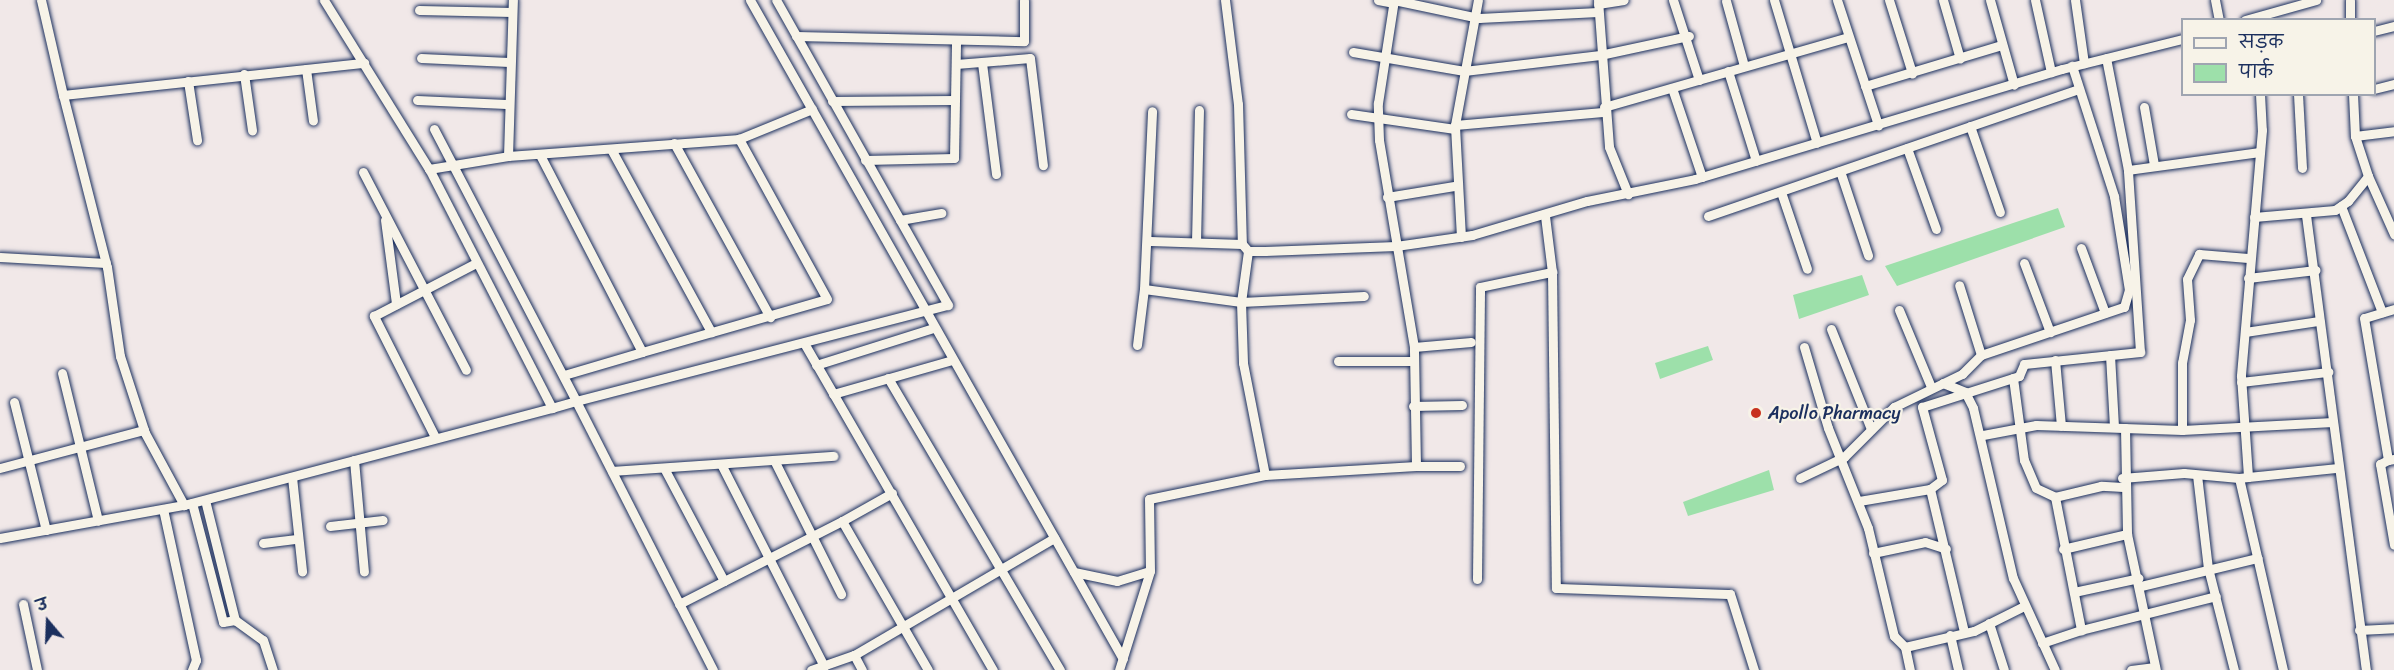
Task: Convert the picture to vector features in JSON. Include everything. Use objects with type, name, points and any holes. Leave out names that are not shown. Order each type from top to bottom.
[{"type":"street","points":[[41,0],[106,263],[120,356],[144,430],[188,504],[223,622],[235,620]]},
{"type":"street","points":[[324,0],[429,169],[552,408]]},
{"type":"street","points":[[508,156],[506,104],[513,0]]},
{"type":"street","points":[[750,0],[933,328],[1123,659]]},
{"type":"street","points":[[0,538],[205,500],[435,437],[948,305],[776,0]]},
{"type":"street","points":[[796,36],[1024,41],[1024,0]]},
{"type":"street","points":[[1225,0],[1238,104],[1245,248],[1241,302],[1243,363],[1265,475]]},
{"type":"street","points":[[1378,0],[1476,17],[1598,5],[1624,0]]},
{"type":"street","points":[[1461,237],[1454,186],[1455,127],[1478,0]]},
{"type":"street","points":[[1673,0],[1700,80]]},
{"type":"street","points":[[1774,0],[1788,54],[1817,143]]},
{"type":"street","points":[[1837,0],[1878,125]]},
{"type":"street","points":[[1889,0],[1912,74]]},
{"type":"street","points":[[1942,0],[1960,59]]},
{"type":"street","points":[[1990,0],[2014,85]]},
{"type":"street","points":[[2035,0],[2051,72]]},
{"type":"street","points":[[2075,0],[2084,63]]},
{"type":"street","points":[[2216,0],[2219,18]]},
{"type":"street","points":[[2252,18],[2316,0]]},
{"type":"street","points":[[2350,0],[2350,18]]},
{"type":"street","points":[[1394,1],[1379,117],[1387,197],[1413,346],[1416,466]]},
{"type":"street","points":[[1726,1],[1744,66]]},
{"type":"street","points":[[1598,5],[1600,55],[1610,147],[1628,194]]},
{"type":"street","points":[[2289,9],[2290,18]]},
{"type":"street","points":[[419,10],[512,12]]},
{"type":"street","points":[[2376,30],[2394,26]]},
{"type":"street","points":[[1353,52],[1464,71],[1600,55],[1686,37]]},
{"type":"street","points":[[1351,114],[1455,127],[1605,110],[1744,66],[1848,37]]},
{"type":"street","points":[[1150,241],[1196,242],[1245,248],[1396,246],[1461,237],[1702,177],[2051,72],[2181,39]]},
{"type":"street","points":[[865,160],[954,158],[956,40]]},
{"type":"street","points":[[1865,86],[1912,74],[2002,45]]},
{"type":"street","points":[[421,58],[509,62]]},
{"type":"street","points":[[956,64],[1030,58],[1043,165]]},
{"type":"street","points":[[1922,408],[2019,376],[2024,363],[2140,352],[2128,170],[2106,58]]},
{"type":"street","points":[[63,95],[364,63]]},
{"type":"street","points":[[982,63],[996,174]]},
{"type":"street","points":[[1800,477],[1844,457],[1871,429],[1910,398],[1943,383],[1981,355],[2124,307],[2129,290],[2114,196],[2072,66]]},
{"type":"street","points":[[306,69],[313,121]]},
{"type":"street","points":[[1728,71],[1756,161]]},
{"type":"street","points":[[244,74],[252,130]]},
{"type":"street","points":[[188,81],[197,140]]},
{"type":"street","points":[[2376,88],[2394,84]]},
{"type":"street","points":[[1672,88],[1702,177]]},
{"type":"street","points":[[1708,216],[2078,89]]},
{"type":"street","points":[[2260,96],[2259,152],[2248,258],[2241,382],[2244,429],[2243,478],[2283,670]]},
{"type":"street","points":[[2298,96],[2302,168]]},
{"type":"street","points":[[2353,96],[2355,136],[2368,176],[2394,234]]},
{"type":"street","points":[[417,100],[506,104]]},
{"type":"street","points":[[832,102],[955,100]]},
{"type":"street","points":[[2144,107],[2154,165]]},
{"type":"street","points":[[429,169],[450,162],[508,156],[739,139],[812,109]]},
{"type":"street","points":[[1196,242],[1199,110]]},
{"type":"street","points":[[1137,345],[1150,241],[1152,111]]},
{"type":"street","points":[[1970,126],[2000,212]]},
{"type":"street","points":[[434,129],[564,375],[713,670]]},
{"type":"street","points":[[2355,136],[2394,131]]},
{"type":"street","points":[[564,375],[825,301],[826,295],[739,139]]},
{"type":"street","points":[[674,143],[770,316]]},
{"type":"street","points":[[1907,148],[1936,229]]},
{"type":"street","points":[[611,149],[711,332]]},
{"type":"street","points":[[2128,170],[2259,152]]},
{"type":"street","points":[[540,155],[642,352]]},
{"type":"street","points":[[1840,171],[1868,255]]},
{"type":"street","points":[[363,172],[466,370]]},
{"type":"street","points":[[2254,217],[2306,215],[2341,206],[2368,176]]},
{"type":"street","points":[[1387,197],[1454,186]]},
{"type":"street","points":[[1781,192],[1807,269]]},
{"type":"street","points":[[2341,206],[2382,312]]},
{"type":"street","points":[[900,220],[941,213]]},
{"type":"street","points":[[385,215],[396,304]]},
{"type":"street","points":[[2306,215],[2316,270],[2319,321],[2328,372],[2337,468],[2366,670]]},
{"type":"street","points":[[1545,216],[1552,272],[1556,588],[1730,594],[1754,670]]},
{"type":"street","points":[[2081,248],[2105,314]]},
{"type":"street","points":[[2182,430],[2182,363],[2190,320],[2187,279],[2199,254],[2248,258]]},
{"type":"street","points":[[0,257],[106,263]]},
{"type":"street","points":[[435,437],[374,321],[396,304],[476,263]]},
{"type":"street","points":[[2024,263],[2050,332]]},
{"type":"street","points":[[2248,278],[2316,270]]},
{"type":"street","points":[[1477,579],[1480,287],[1552,272]]},
{"type":"street","points":[[1959,285],[1981,355]]},
{"type":"street","points":[[1144,289],[1241,302],[1364,296]]},
{"type":"street","points":[[2394,309],[2364,318],[2391,460],[2380,464],[2394,545]]},
{"type":"street","points":[[1899,310],[1932,387]]},
{"type":"street","points":[[2245,333],[2319,321]]},
{"type":"street","points":[[816,365],[933,328]]},
{"type":"street","points":[[1831,329],[1871,429]]},
{"type":"street","points":[[1413,346],[1471,342]]},
{"type":"street","points":[[804,343],[993,670]]},
{"type":"street","points":[[1804,347],[1828,428],[1844,457],[1859,501],[1873,553],[1883,607],[1894,636],[1905,647],[1910,670]]},
{"type":"street","points":[[2110,355],[2114,427]]},
{"type":"street","points":[[833,394],[952,360]]},
{"type":"street","points":[[2055,360],[2061,426]]},
{"type":"street","points":[[1338,361],[1412,361]]},
{"type":"street","points":[[2241,382],[2328,372]]},
{"type":"street","points":[[62,373],[98,521]]},
{"type":"street","points":[[888,378],[1004,568],[1059,670]]},
{"type":"street","points":[[2013,378],[2023,428],[2024,460],[2036,488],[2055,497],[2123,482],[2197,475],[2243,478],[2337,468]]},
{"type":"street","points":[[1943,383],[1965,392],[1983,435],[2006,552],[2024,606],[2055,670]]},
{"type":"street","points":[[1859,501],[1930,489],[1942,480],[1922,408],[1910,398]]},
{"type":"street","points":[[14,402],[46,530]]},
{"type":"street","points":[[1413,406],[1462,405]]},
{"type":"street","points":[[1983,435],[2023,428],[2061,426],[2182,430],[2244,429],[2333,422]]},
{"type":"street","points":[[2125,428],[2123,482],[2127,534],[2140,582],[2156,668],[2131,670]]},
{"type":"street","points":[[0,468],[144,430]]},
{"type":"street","points":[[612,471],[833,456]]},
{"type":"street","points":[[354,460],[364,572]]},
{"type":"street","points":[[774,460],[841,594]]},
{"type":"street","points":[[721,464],[824,666]]},
{"type":"street","points":[[1119,670],[1150,571],[1149,499],[1265,475],[1416,466],[1460,466]]},
{"type":"street","points":[[664,468],[724,581]]},
{"type":"street","points":[[2197,475],[2208,568],[2234,670]]},
{"type":"street","points":[[292,477],[302,571]]},
{"type":"street","points":[[1930,489],[1964,632]]},
{"type":"street","points":[[679,604],[892,493]]},
{"type":"street","points":[[2055,497],[2063,549],[2081,630]]},
{"type":"street","points":[[205,500],[235,620],[264,640],[273,670]]},
{"type":"street","points":[[163,509],[196,660],[192,670]]},
{"type":"street","points":[[330,526],[383,520]]},
{"type":"street","points":[[842,521],[928,670]]},
{"type":"street","points":[[2063,549],[2127,534]]},
{"type":"street","points":[[812,670],[854,656],[1054,538]]},
{"type":"street","points":[[263,543],[297,539]]},
{"type":"street","points":[[1873,553],[1915,543],[1946,549]]},
{"type":"street","points":[[2074,592],[2140,582],[2258,558]]},
{"type":"street","points":[[1074,572],[1117,581],[1150,571]]},
{"type":"street","points":[[2042,643],[2081,630],[2216,596]]},
{"type":"street","points":[[23,604],[37,670]]},
{"type":"street","points":[[1905,647],[1964,632],[2024,606]]},
{"type":"street","points":[[1989,623],[2004,670]]},
{"type":"street","points":[[2359,630],[2394,629]]},
{"type":"street","points":[[1950,635],[1958,670]]},
{"type":"street","points":[[854,656],[862,670]]},
{"type":"green space","points":[[2058,208],[2065,227],[1897,286],[1885,266]]},
{"type":"green space","points":[[1862,275],[1869,295],[1799,319],[1793,295]]},
{"type":"green space","points":[[1708,346],[1713,360],[1660,379],[1655,363]]},
{"type":"green space","points":[[1769,470],[1774,490],[1688,516],[1683,502]]},
{"type":"place","name":"Apollo Pharmacy","points":[[1756,413]]}]
